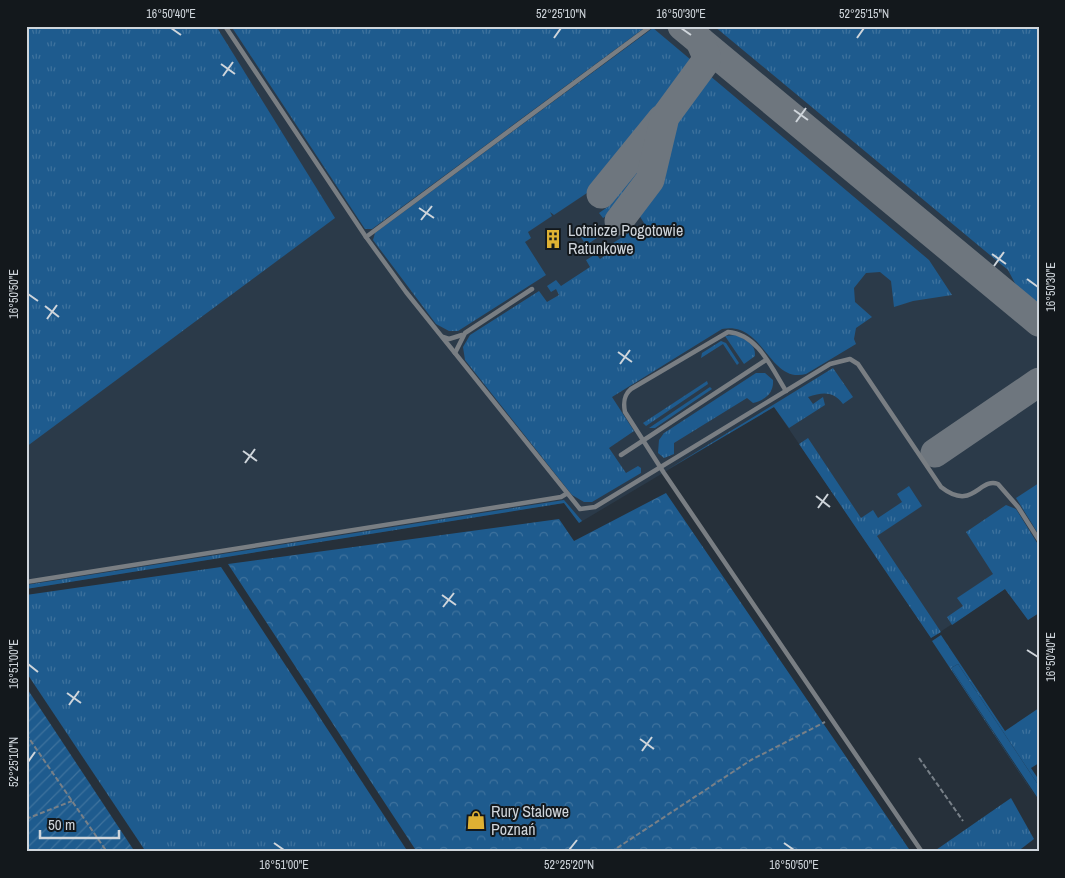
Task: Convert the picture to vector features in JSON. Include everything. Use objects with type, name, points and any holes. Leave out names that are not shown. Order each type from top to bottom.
[{"type":"lane","points":[[226,26],[366,237],[441,337],[580,509],[590,510],[786,391],[846,358],[854,361],[940,487],[950,494],[965,496],[988,484],[998,484],[1018,507],[1039,540]]},
{"type":"lane","points":[[366,237],[651,26]]},
{"type":"lane","points":[[441,337],[455,338],[465,333],[532,290]]},
{"type":"lane","points":[[786,391],[750,339],[738,333],[728,332],[631,389],[624,398],[624,412],[660,468],[922,852]]},
{"type":"lane","points":[[454,353],[465,333]]},
{"type":"lane","points":[[621,455],[766,360]]},
{"type":"lane","points":[[26,582],[561,498],[566,494]]},
{"type":"path","points":[[611,852],[751,760],[831,718]]},
{"type":"path","points":[[26,734],[107,852]]},
{"type":"path","points":[[26,741],[30,739]]},
{"type":"path","points":[[919,758],[963,821]]},
{"type":"path","points":[[26,819],[72,801]]},
{"type":"shaded area","points":[[26,26],[1039,26],[1039,613],[1028,620],[1005,589],[931,638],[774,407],[579,523],[564,503],[26,589]]},
{"type":"green space","points":[[26,26],[216,26],[335,218],[26,447]]},
{"type":"green space","points":[[231,26],[647,26],[372,229],[365,229]]},
{"type":"green space","points":[[714,26],[1039,26],[1039,306],[1018,289],[1008,270]]},
{"type":"green space","points":[[653,28],[929,260],[952,295],[913,301],[894,307],[891,281],[880,272],[866,273],[854,288],[855,302],[872,317],[856,328],[854,339],[856,344],[806,374],[793,375],[783,370],[748,334],[736,329],[722,329],[612,397],[634,431],[609,448],[626,473],[638,466],[641,468],[641,473],[592,502],[584,502],[572,495],[465,360],[463,347],[470,335],[539,291],[547,302],[559,295],[556,289],[551,292],[547,286],[556,280],[561,286],[590,267],[586,260],[596,254],[600,259],[613,250],[610,245],[644,223],[639,215],[622,226],[613,212],[603,218],[599,213],[609,206],[596,187],[554,215],[550,212],[552,216],[528,232],[531,238],[525,242],[546,275],[458,331],[449,331],[436,324],[373,240],[375,233]]},
{"type":"green space","points":[[584,227],[589,233],[593,230],[597,238],[586,245],[577,231]]},
{"type":"green space","points":[[736,335],[750,343],[754,348],[755,356],[744,364],[725,336]]},
{"type":"green space","points":[[721,341],[726,343],[739,363],[737,365],[723,344],[701,358],[702,353]]},
{"type":"green space","points":[[833,368],[853,397],[843,404],[835,397],[827,394],[808,397],[813,404],[823,397],[825,405],[789,428],[774,407],[667,470]]},
{"type":"green space","points":[[756,373],[765,373],[773,380],[772,389],[765,398],[753,403],[747,398],[674,443],[674,454],[664,458],[658,453],[659,440],[664,433]]},
{"type":"green space","points":[[707,381],[708,384],[646,426],[643,423]]},
{"type":"green space","points":[[710,387],[712,389],[655,428],[649,428]]},
{"type":"green space","points":[[808,438],[861,518],[873,510],[878,518],[902,502],[897,494],[909,486],[922,506],[877,536],[941,632],[931,638],[799,444]]},
{"type":"green space","points":[[1039,483],[1039,535],[1016,498]]},
{"type":"green space","points":[[666,493],[911,852],[417,852],[228,564],[559,519],[574,541]]},
{"type":"green space","points":[[564,500],[582,521],[579,523],[564,503],[26,589],[26,585]]},
{"type":"green space","points":[[1006,505],[1016,509],[1039,546],[1039,613],[1028,620],[1005,589],[952,625],[947,617],[963,606],[957,598],[993,574],[966,532]]},
{"type":"green space","points":[[221,567],[408,852],[146,852],[26,672],[26,595]]},
{"type":"green space","points":[[941,635],[1005,731],[1039,708],[1039,763],[1031,768],[1039,780],[1039,786],[958,664],[951,668],[1039,802],[932,641]]},
{"type":"green space","points":[[958,664],[1039,786],[1039,800],[951,668]]},
{"type":"green space","points":[[26,687],[135,852],[26,852]]},
{"type":"green space","points":[[1011,798],[1034,839],[1017,852],[933,852]]},
{"type":"taxiway","points":[[682,26],[1039,322]]},
{"type":"taxiway","points":[[619,221],[650,180],[665,117],[706,61],[706,55],[700,41]]},
{"type":"taxiway","points":[[601,194],[662,119]]},
{"type":"taxiway","points":[[935,453],[1039,382]]},
{"type":"place","name":"Lotnicze Pogotowie Ratunkowe","points":[[553,239]]},
{"type":"place","name":"Rury Stalowe Poznań","points":[[476,820]]}]
